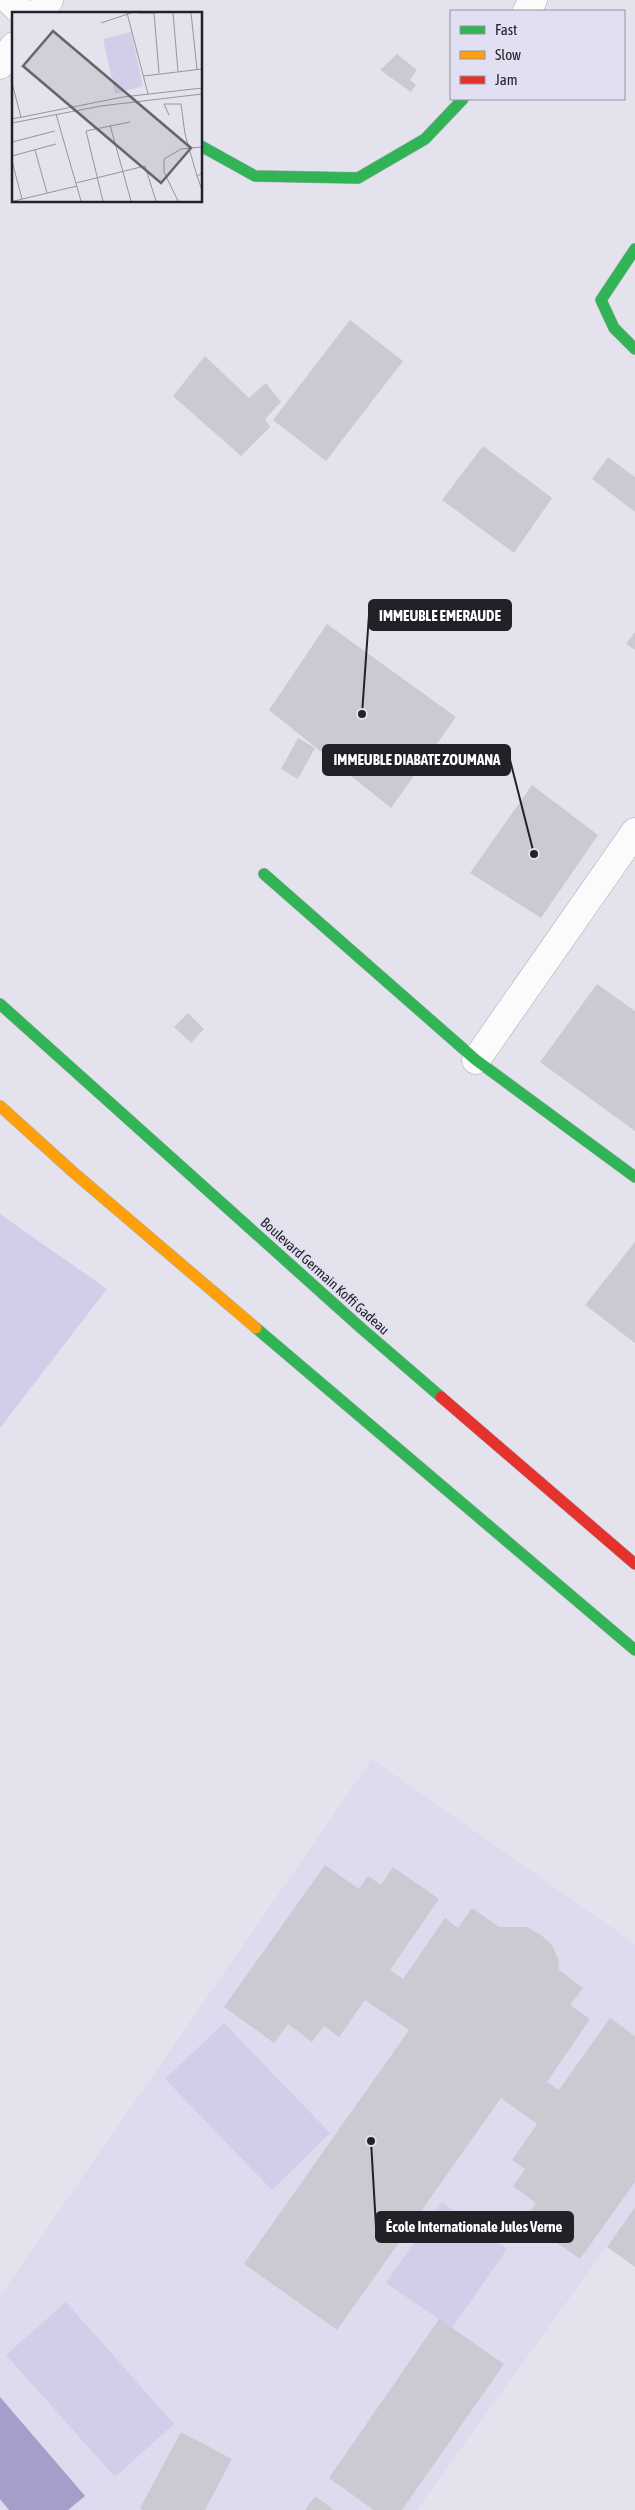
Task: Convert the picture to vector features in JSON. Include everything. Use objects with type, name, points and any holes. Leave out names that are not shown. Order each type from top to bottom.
[{"type":"main road","points":[[202,147],[255,176],[358,178],[425,139],[462,100]]},
{"type":"main road","points":[[635,249],[601,300],[605,318],[618,336],[635,349]]},
{"type":"main road","points":[[264,874],[476,1060],[635,1177]]},
{"type":"main road","name":"Boulevard Germain Koffi Gadeau","points":[[0,1004],[361,1328],[635,1564]]},
{"type":"main road","points":[[0,1106],[73,1172],[635,1650]]},
{"type":"street","points":[[9,0],[22,12]]},
{"type":"street","points":[[40,12],[49,0]]},
{"type":"street","points":[[0,65],[12,49]]},
{"type":"street","points":[[476,1060],[635,832]]},
{"type":"shaded area","points":[[0,1214],[107,1289],[0,1428]]},
{"type":"shaded area","points":[[372,1759],[635,1944],[635,2207],[417,2510],[0,2510],[0,2296]]},
{"type":"shaded area","points":[[224,2023],[330,2133],[272,2190],[165,2079]]},
{"type":"shaded area","points":[[442,2202],[507,2249],[452,2328],[386,2283]]},
{"type":"shaded area","points":[[66,2302],[174,2424],[115,2477],[6,2355]]},
{"type":"shaded area","points":[[0,2397],[85,2496],[68,2510],[9,2510],[0,2499]]},
{"type":"building","points":[[397,54],[417,70],[410,80],[416,85],[411,92],[380,70]]},
{"type":"building","points":[[350,320],[403,361],[326,461],[273,420]]},
{"type":"building","points":[[205,356],[249,398],[266,383],[281,402],[265,419],[270,427],[241,456],[173,396]]},
{"type":"building","points":[[483,446],[552,498],[514,553],[442,500]]},
{"type":"building","points":[[608,457],[635,477],[635,512],[592,479]]},
{"type":"building","points":[[327,624],[456,717],[391,808],[269,710]]},
{"type":"building","points":[[635,632],[635,650],[626,644]]},
{"type":"building","points":[[298,738],[315,748],[298,779],[281,769]]},
{"type":"building","points":[[532,785],[598,835],[541,918],[470,873]]},
{"type":"building","points":[[597,984],[635,1011],[635,1131],[540,1062]]},
{"type":"building","points":[[188,1013],[204,1029],[191,1043],[174,1027]]},
{"type":"building","points":[[635,1242],[635,1343],[585,1305]]},
{"type":"building","points":[[325,1865],[359,1889],[368,1876],[381,1885],[393,1867],[439,1899],[390,1970],[403,1979],[445,1918],[458,1928],[472,1908],[499,1927],[527,1927],[541,1935],[552,1945],[558,1959],[559,1970],[583,1988],[570,2005],[590,2019],[547,2082],[559,2090],[610,2018],[635,2036],[635,2182],[580,2259],[524,2220],[536,2203],[513,2186],[525,2169],[512,2160],[537,2124],[501,2098],[337,2330],[244,2264],[409,2030],[365,2000],[339,2037],[324,2026],[312,2042],[288,2024],[274,2043],[224,2007]]},
{"type":"building","points":[[635,2207],[635,2267],[607,2247]]},
{"type":"building","points":[[439,2319],[504,2364],[402,2510],[374,2510],[329,2478]]},
{"type":"building","points":[[181,2432],[232,2459],[205,2510],[143,2510],[140,2508]]},
{"type":"building","points":[[315,2496],[334,2510],[305,2510]]},
{"type":"traffic: fast","points":[[202,147],[255,176],[358,178],[425,139],[462,100]]},
{"type":"traffic: fast","points":[[635,249],[601,300],[614,328],[635,349]]},
{"type":"traffic: fast","points":[[264,874],[476,1060],[635,1177]]},
{"type":"traffic: fast","points":[[0,1004],[361,1328],[441,1397]]},
{"type":"traffic: fast","points":[[256,1328],[635,1650]]},
{"type":"traffic: slow","points":[[0,1106],[73,1172],[256,1328]]},
{"type":"traffic: jam","points":[[441,1397],[635,1564]]},
{"type":"place","name":"IMMEUBLE EMERAUDE","points":[[362,714]]},
{"type":"place","name":"IMMEUBLE DIABATE ZOUMANA","points":[[534,854]]},
{"type":"place","name":"École Internationale Jules Verne","points":[[371,2141]]}]
